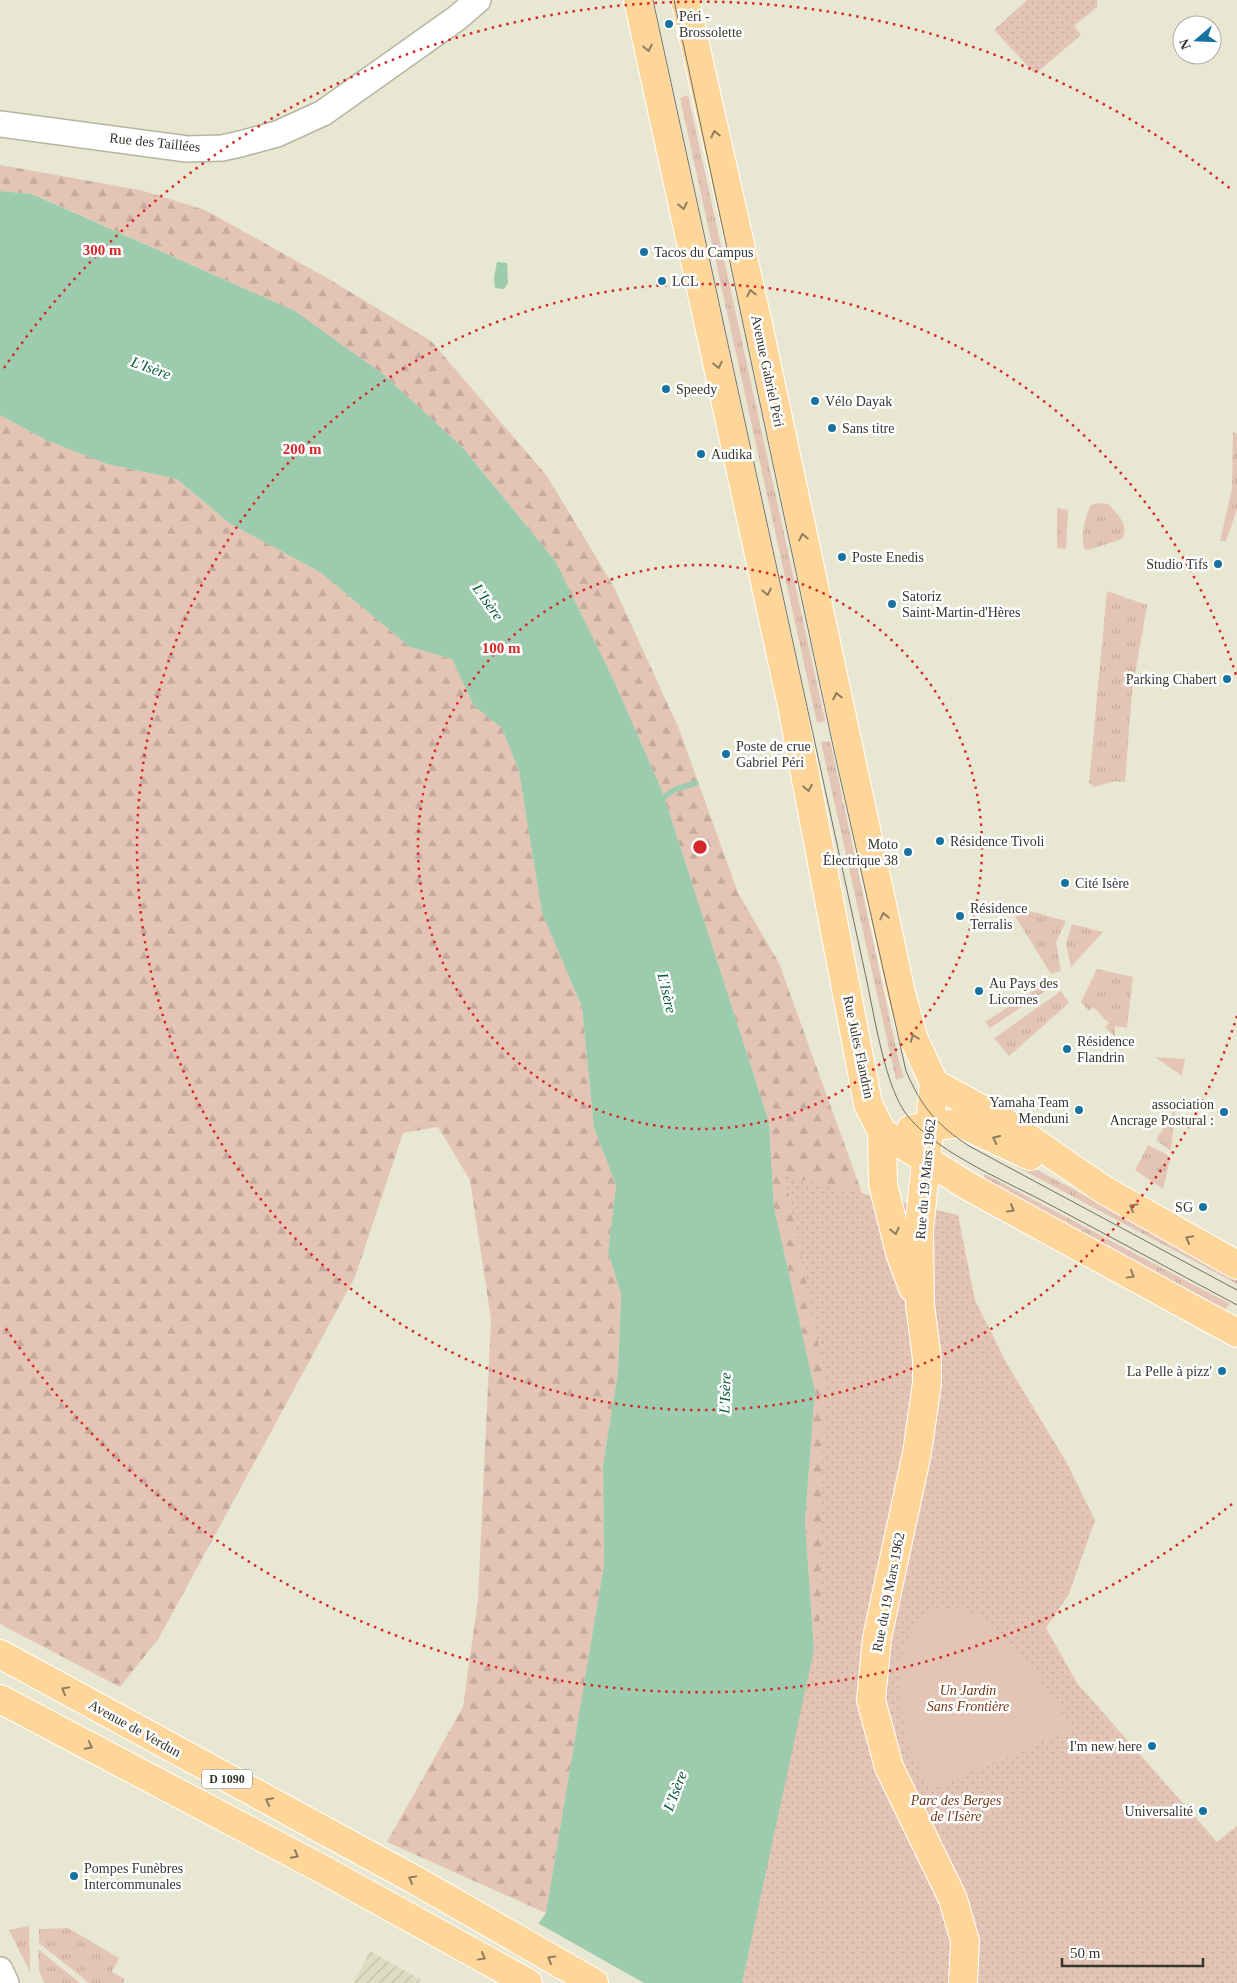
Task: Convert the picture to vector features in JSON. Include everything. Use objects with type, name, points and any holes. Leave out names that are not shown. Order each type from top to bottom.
[{"type":"main road","name":"Rue Jules Flandrin","points":[[638,0],[792,706],[868,1104],[882,1132]]},
{"type":"main road","name":"Avenue Gabriel Péri","points":[[685,0],[758,324],[900,993],[913,1037],[934,1083]]},
{"type":"main road","points":[[934,1083],[1005,1122],[1104,1190]]},
{"type":"main road","name":"Rue du 19 Mars 1962","points":[[934,1083],[919,1230],[920,1305],[927,1359],[926,1383],[917,1453],[877,1638],[871,1700],[889,1767],[953,1899],[965,1941],[963,1983]]},
{"type":"main road","points":[[882,1132],[960,1123],[1104,1190],[1237,1264]]},
{"type":"main road","points":[[882,1132],[968,1186],[1237,1334]]},
{"type":"main road","name":"Rue du 19 Mars 1962","points":[[882,1132],[883,1184],[900,1253],[920,1305]]},
{"type":"main road","name":"Avenue de Verdun","points":[[0,1654],[454,1903],[594,1983]]},
{"type":"main road","name":"D 1090","points":[[0,1699],[528,1983]]},
{"type":"street","name":"Rue des Taillées","points":[[0,124],[187,149],[222,148],[240,144],[277,134],[323,113],[457,18],[478,0]]},
{"type":"street","points":[[0,1970],[6,1983]]},
{"type":"shaded area","points":[[370,1951],[421,1980],[418,1983],[354,1983]]},
{"type":"green space","points":[[1027,0],[1097,0],[1097,7],[1074,26],[1081,35],[1035,74],[994,30]]},
{"type":"green space","points":[[688,95],[825,721],[817,723],[680,98]]},
{"type":"green space","points":[[0,165],[140,190],[205,210],[327,278],[431,341],[547,476],[614,587],[679,729],[738,893],[779,963],[862,1193],[874,1244],[874,1505],[814,1650],[805,1521],[815,1391],[774,1207],[769,1122],[663,793],[614,681],[556,562],[463,448],[383,374],[295,311],[33,194],[0,191]]},
{"type":"green space","points":[[0,415],[46,440],[107,464],[177,479],[229,523],[320,572],[410,647],[452,659],[474,706],[502,728],[519,771],[542,913],[582,1007],[594,1128],[616,1185],[608,1252],[621,1294],[618,1372],[603,1465],[604,1564],[546,1913],[387,1842],[463,1707],[478,1600],[491,1319],[470,1180],[438,1127],[403,1133],[355,1277],[159,1638],[120,1687],[0,1624]]},
{"type":"green space","points":[[1233,432],[1237,434],[1237,509],[1226,541],[1220,541],[1232,489]]},
{"type":"green space","points":[[1098,503],[1108,504],[1121,520],[1124,534],[1122,539],[1088,550],[1084,549],[1083,532],[1087,516],[1091,505]]},
{"type":"green space","points":[[1057,508],[1068,510],[1066,549],[1057,548]]},
{"type":"green space","points":[[1107,591],[1147,605],[1132,692],[1125,782],[1115,781],[1094,787],[1089,783]]},
{"type":"green space","points":[[830,741],[899,1062],[904,1077],[896,1080],[821,742]]},
{"type":"green space","points":[[1026,910],[1066,921],[1056,942],[1061,971],[1051,974],[1015,916]]},
{"type":"green space","points":[[1072,924],[1103,932],[1071,967],[1066,944]]},
{"type":"green space","points":[[1097,969],[1133,977],[1127,1028],[1115,1026],[1115,1037],[1105,1027],[1109,1023],[1093,1007],[1089,1011],[1081,1002]]},
{"type":"green space","points":[[1052,979],[1056,984],[990,1028],[985,1022]]},
{"type":"green space","points":[[1061,991],[1069,1003],[1009,1056],[994,1038]]},
{"type":"green space","points":[[1155,1057],[1185,1059],[1182,1076]]},
{"type":"green space","points":[[1175,1109],[1171,1151],[1156,1140]]},
{"type":"green space","points":[[1148,1145],[1166,1154],[1170,1159],[1163,1189],[1135,1170]]},
{"type":"green space","points":[[1000,1150],[1237,1277],[1237,1284],[997,1156]]},
{"type":"green space","points":[[985,1174],[1230,1304],[1225,1309],[982,1180]]},
{"type":"green space","name":"Parc des Berges de l'Isère","points":[[785,1176],[958,1215],[975,1300],[1007,1364],[1067,1463],[1095,1520],[1069,1594],[1046,1628],[1077,1683],[1217,1842],[1237,1826],[1237,1983],[742,1983],[820,1617],[824,1372]]},
{"type":"green space","name":"Un Jardin Sans Frontière","points":[[955,1610],[969,1612],[984,1619],[999,1631],[1041,1680],[1073,1729],[930,1790],[906,1739],[899,1690],[903,1652],[914,1630],[931,1611]]},
{"type":"green space","points":[[29,1926],[30,1972],[9,1930]]},
{"type":"green space","points":[[68,1928],[119,1958],[112,1972],[125,1979],[123,1983],[89,1983],[39,1943],[39,1929]]},
{"type":"green space","points":[[38,1949],[80,1983],[44,1983],[39,1970]]},
{"type":"water","name":"L'Isère","points":[[0,191],[32,194],[295,311],[383,374],[463,448],[556,562],[614,681],[663,793],[769,1122],[774,1207],[815,1391],[805,1521],[814,1650],[742,1983],[495,1983],[546,1913],[604,1564],[603,1465],[618,1372],[621,1294],[608,1252],[616,1185],[594,1128],[582,1007],[542,913],[519,771],[502,728],[474,706],[452,659],[410,647],[320,572],[229,523],[177,479],[107,464],[46,440],[0,415]]},
{"type":"water","points":[[497,262],[507,263],[508,283],[504,289],[495,288],[494,277]]},
{"type":"pier","points":[[536,1922],[644,1983],[492,1983]]},
{"type":"waterway","points":[[658,801],[676,789],[696,783]]},
{"type":"tram line","points":[[653,0],[879,1042],[890,1081],[897,1097],[904,1111],[916,1125],[931,1138],[967,1162],[1237,1305]]},
{"type":"tram line","points":[[674,0],[835,755],[906,1071],[918,1095],[931,1114],[947,1130],[969,1146],[1237,1290]]},
{"type":"place","name":"Péri - Brossolette","points":[[669,24]]},
{"type":"place","name":"Tacos du Campus","points":[[644,252]]},
{"type":"place","name":"LCL","points":[[662,281]]},
{"type":"place","name":"Speedy","points":[[666,389]]},
{"type":"place","name":"Vélo Dayak","points":[[815,401]]},
{"type":"place","name":"Sans titre","points":[[832,428]]},
{"type":"place","name":"Audika","points":[[701,454]]},
{"type":"place","name":"Poste Enedis","points":[[842,557]]},
{"type":"place","name":"Studio Tifs","points":[[1218,564]]},
{"type":"place","name":"Satoriz Saint-Martin-d'Hères","points":[[892,604]]},
{"type":"place","name":"Parking Chabert","points":[[1227,679]]},
{"type":"place","name":"Poste de crue Gabriel Péri","points":[[726,754]]},
{"type":"place","name":"Résidence Tivoli","points":[[940,841]]},
{"type":"place","name":"Moto Électrique 38","points":[[908,852]]},
{"type":"place","name":"Cité Isère","points":[[1065,883]]},
{"type":"place","name":"Résidence Terralis","points":[[960,916]]},
{"type":"place","name":"Au Pays des Licornes","points":[[979,991]]},
{"type":"place","name":"Résidence Flandrin","points":[[1067,1049]]},
{"type":"place","name":"Yamaha Team Menduni","points":[[1079,1110]]},
{"type":"place","name":"association Ancrage Postural :","points":[[1224,1112]]},
{"type":"place","name":"SG","points":[[1203,1207]]},
{"type":"place","name":"La Pelle à pizz'","points":[[1222,1371]]},
{"type":"place","name":"I'm new here","points":[[1152,1746]]},
{"type":"place","name":"Universalité","points":[[1203,1811]]},
{"type":"place","name":"Pompes Funèbres Intercommunales","points":[[74,1876]]}]
